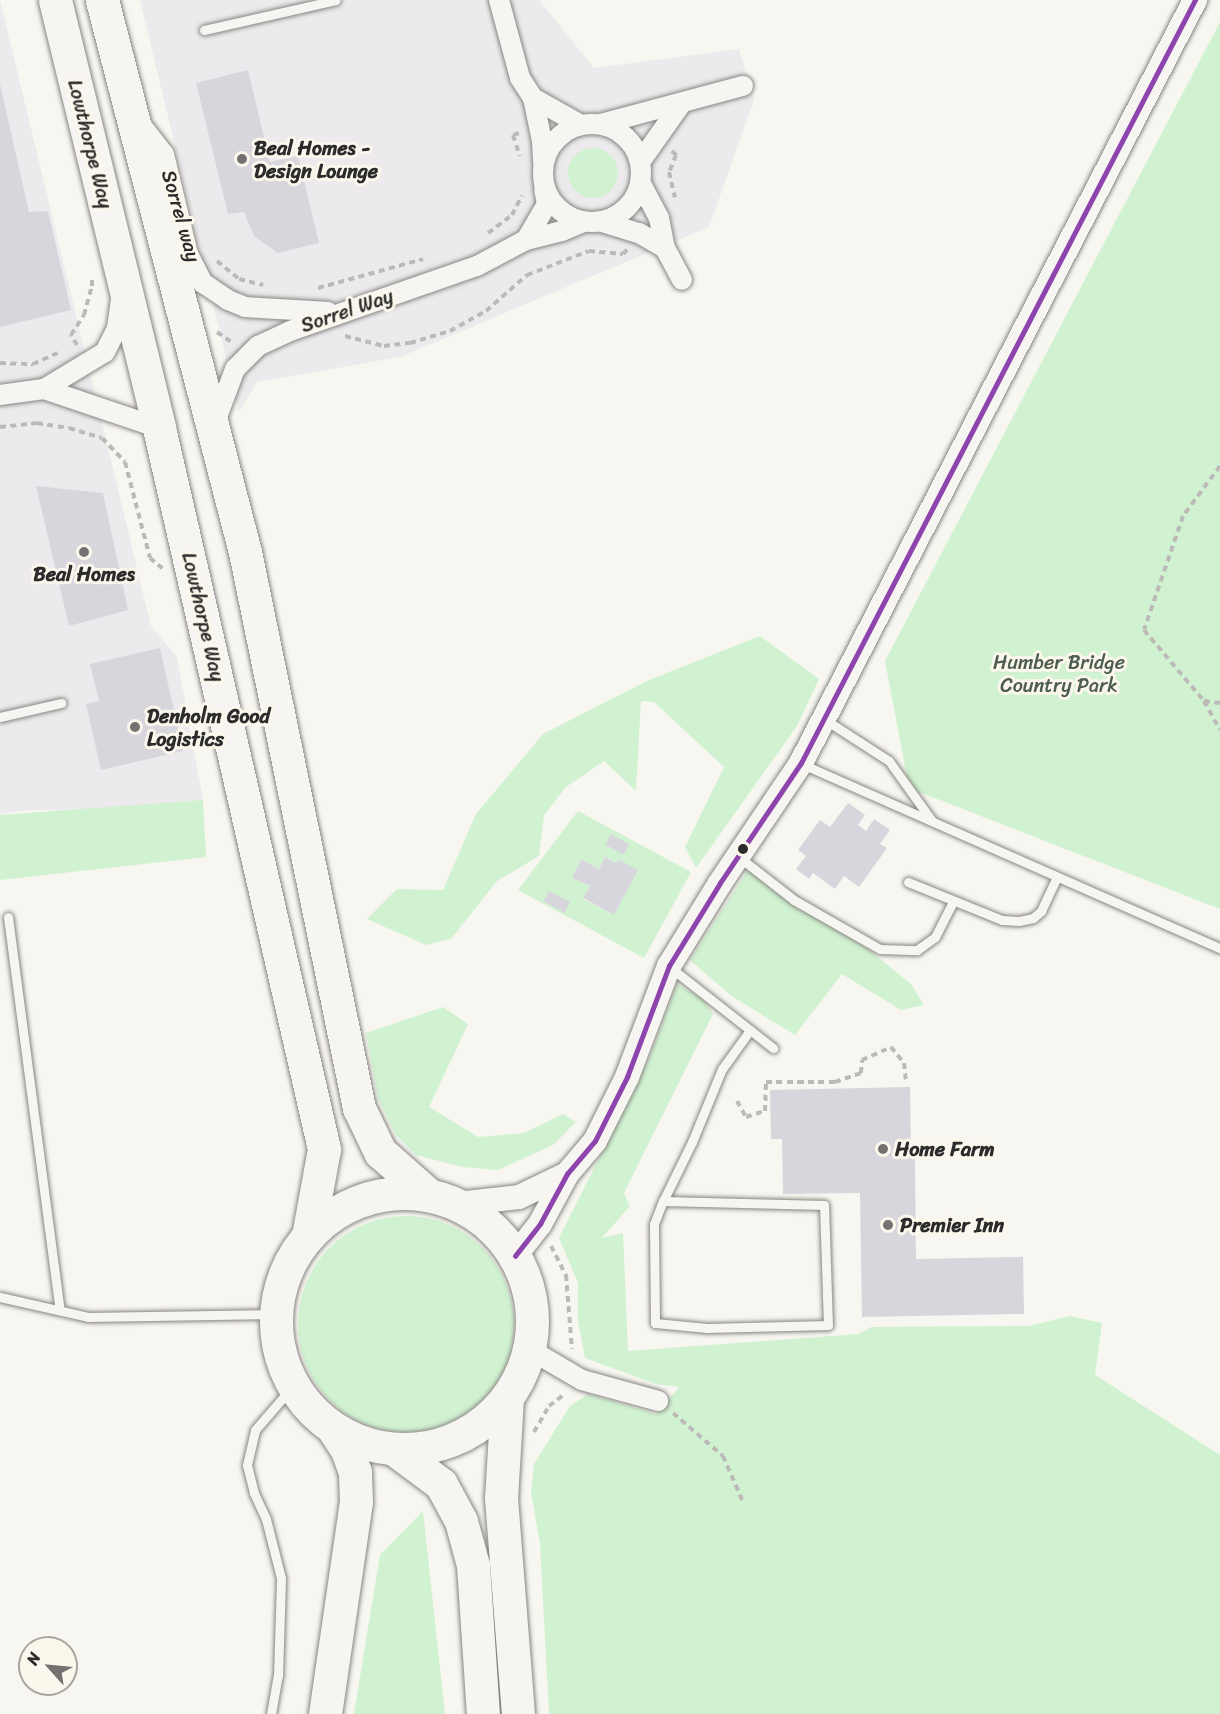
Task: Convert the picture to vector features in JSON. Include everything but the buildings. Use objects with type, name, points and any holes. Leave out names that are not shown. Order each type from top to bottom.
[{"type":"highway","name":"Lowthorpe Way","points":[[55,0],[159,428],[324,1149],[308,1236]]},
{"type":"highway","points":[[102,0],[134,116],[245,552],[359,1108],[380,1152],[443,1199],[490,1225],[515,1256],[528,1286],[532,1317],[529,1349],[520,1375],[507,1398],[484,1421],[457,1438],[427,1447],[394,1449],[362,1442],[332,1427],[310,1409],[293,1386],[279,1352],[276,1314],[280,1286],[291,1260],[308,1236],[333,1214],[363,1199],[396,1192],[443,1199]]},
{"type":"highway","points":[[507,1398],[501,1498],[518,1714]]},
{"type":"highway","points":[[325,1714],[356,1502],[355,1473],[347,1450],[332,1427]]},
{"type":"highway","points":[[394,1449],[441,1485],[461,1521],[473,1566],[483,1714]]},
{"type":"street","points":[[499,0],[520,78],[533,98],[542,141],[547,204],[526,240]]},
{"type":"street","points":[[515,1256],[540,1224],[567,1174],[595,1141],[627,1077],[669,966],[720,883],[801,763],[1195,0]]},
{"type":"street","points":[[665,248],[639,233],[565,215],[551,201],[543,174],[550,146],[563,132],[681,104],[743,86]]},
{"type":"street","points":[[533,98],[591,124],[618,131],[633,145],[640,172],[659,218],[665,248],[682,280]]},
{"type":"street","points":[[593,222],[620,214],[633,200],[640,172],[681,104]]},
{"type":"street","name":"Sorrel way","points":[[134,116],[164,154],[188,254],[203,283],[228,300],[245,307],[312,312],[345,311]]},
{"type":"street","name":"Sorrel Way","points":[[213,429],[235,369],[258,346],[290,331],[477,266],[526,240],[593,222]]},
{"type":"street","points":[[0,395],[44,389],[105,352],[117,328],[124,283]]},
{"type":"street","points":[[44,389],[159,428]]},
{"type":"street","points":[[443,1199],[519,1197],[567,1174]]},
{"type":"street","points":[[529,1349],[582,1380],[658,1401]]},
{"type":"lane","points":[[204,30],[336,0]]},
{"type":"lane","points":[[0,717],[61,703]]},
{"type":"lane","points":[[824,719],[889,760],[933,823]]},
{"type":"lane","points":[[801,763],[1220,948]]},
{"type":"lane","points":[[739,857],[794,900],[880,949],[917,950],[935,937],[953,902]]},
{"type":"lane","points":[[908,882],[1002,920],[1019,921],[1033,918],[1041,911],[1057,877]]},
{"type":"lane","points":[[8,917],[60,1310]]},
{"type":"lane","points":[[669,966],[773,1048]]},
{"type":"lane","points":[[663,1200],[824,1205],[828,1326],[707,1328],[655,1323],[654,1224],[663,1200],[692,1142],[722,1069],[750,1030]]},
{"type":"lane","points":[[0,1297],[88,1317],[276,1314]]},
{"type":"lane","points":[[271,1714],[278,1676],[281,1578],[266,1519],[254,1493],[247,1465],[255,1430],[293,1386]]},
{"type":"path","points":[[0,363],[33,364],[84,342],[105,352]]},
{"type":"path","points":[[102,438],[106,410]]},
{"type":"path","points":[[0,427],[37,423],[69,428],[102,438],[125,462],[150,558],[167,573]]},
{"type":"path","points":[[1220,466],[1183,516],[1144,630],[1204,701],[1220,730]]},
{"type":"path","points":[[1204,701],[1220,703]]},
{"type":"path","points":[[737,1101],[746,1117],[765,1111],[766,1082],[835,1082],[861,1073],[862,1060],[891,1047],[904,1064],[906,1082]]},
{"type":"path","points":[[540,1224],[566,1275],[570,1344],[582,1380]]},
{"type":"path","points":[[658,1401],[723,1456],[743,1502]]},
{"type":"shaded area","points":[[0,0],[151,626],[177,657],[203,800],[76,810],[30,810],[0,814]]},
{"type":"shaded area","points":[[140,0],[539,0],[594,68],[739,49],[754,100],[709,227],[400,357],[257,382],[239,412]]},
{"type":"green space","name":"Humber Bridge Country Park","points":[[1220,22],[1220,909],[909,788],[885,661]]},
{"type":"green space","points":[[593,148],[611,155],[618,173],[611,191],[593,198],[575,191],[568,173],[575,155]]},
{"type":"green space","points":[[760,636],[819,679],[797,726],[696,868],[685,847],[724,767],[654,702],[641,701],[636,791],[604,761],[566,787],[544,815],[539,856],[497,881],[451,939],[426,945],[367,919],[397,889],[443,890],[476,814],[543,734],[649,680]]},
{"type":"green space","points":[[203,800],[206,857],[0,880],[0,815]]},
{"type":"green space","points":[[578,811],[691,872],[644,958],[518,890]],"holes":[[[605,857],[616,863],[618,859],[637,870],[614,915],[583,899],[590,886],[572,878],[581,859],[599,869]]]},
{"type":"green space","points":[[748,870],[864,946],[911,984],[924,1005],[901,1010],[842,974],[795,1035],[730,995],[690,960]]},
{"type":"green space","points":[[677,984],[703,999],[713,1014],[624,1193],[630,1206],[602,1238],[623,1233],[628,1351],[859,1334],[871,1327],[1029,1326],[1070,1316],[1102,1323],[1095,1375],[1220,1455],[1220,1714],[549,1714],[540,1544],[531,1492],[534,1464],[570,1406],[588,1394],[656,1414],[679,1387],[656,1384],[585,1358],[578,1320],[578,1283],[559,1238],[649,1059]]},
{"type":"green space","points":[[443,1007],[468,1024],[429,1107],[478,1137],[524,1133],[563,1114],[576,1122],[553,1145],[498,1170],[462,1167],[416,1155],[396,1135],[378,1098],[366,1033]]},
{"type":"green space","points":[[395,1216],[417,1216],[437,1220],[457,1228],[483,1247],[502,1273],[510,1293],[514,1324],[510,1355],[502,1375],[483,1401],[457,1420],[437,1428],[417,1432],[395,1432],[375,1428],[355,1420],[337,1408],[322,1393],[310,1375],[302,1355],[298,1335],[298,1313],[302,1293],[310,1273],[322,1255],[337,1240],[355,1228],[375,1220]]},
{"type":"green space","points":[[423,1511],[445,1714],[354,1714],[380,1555]]},
{"type":"transit line","points":[[515,1256],[540,1224],[567,1174],[595,1141],[627,1077],[669,966],[720,883],[801,763],[1195,0]]},
{"type":"place","name":"Beal Homes - Design Lounge","points":[[242,159]]},
{"type":"place","name":"Beal Homes","points":[[84,552]]},
{"type":"place","name":"Denholm Good Logistics","points":[[135,727]]},
{"type":"place","name":"Home Farm","points":[[883,1149]]},
{"type":"place","name":"Premier Inn","points":[[888,1225]]}]
